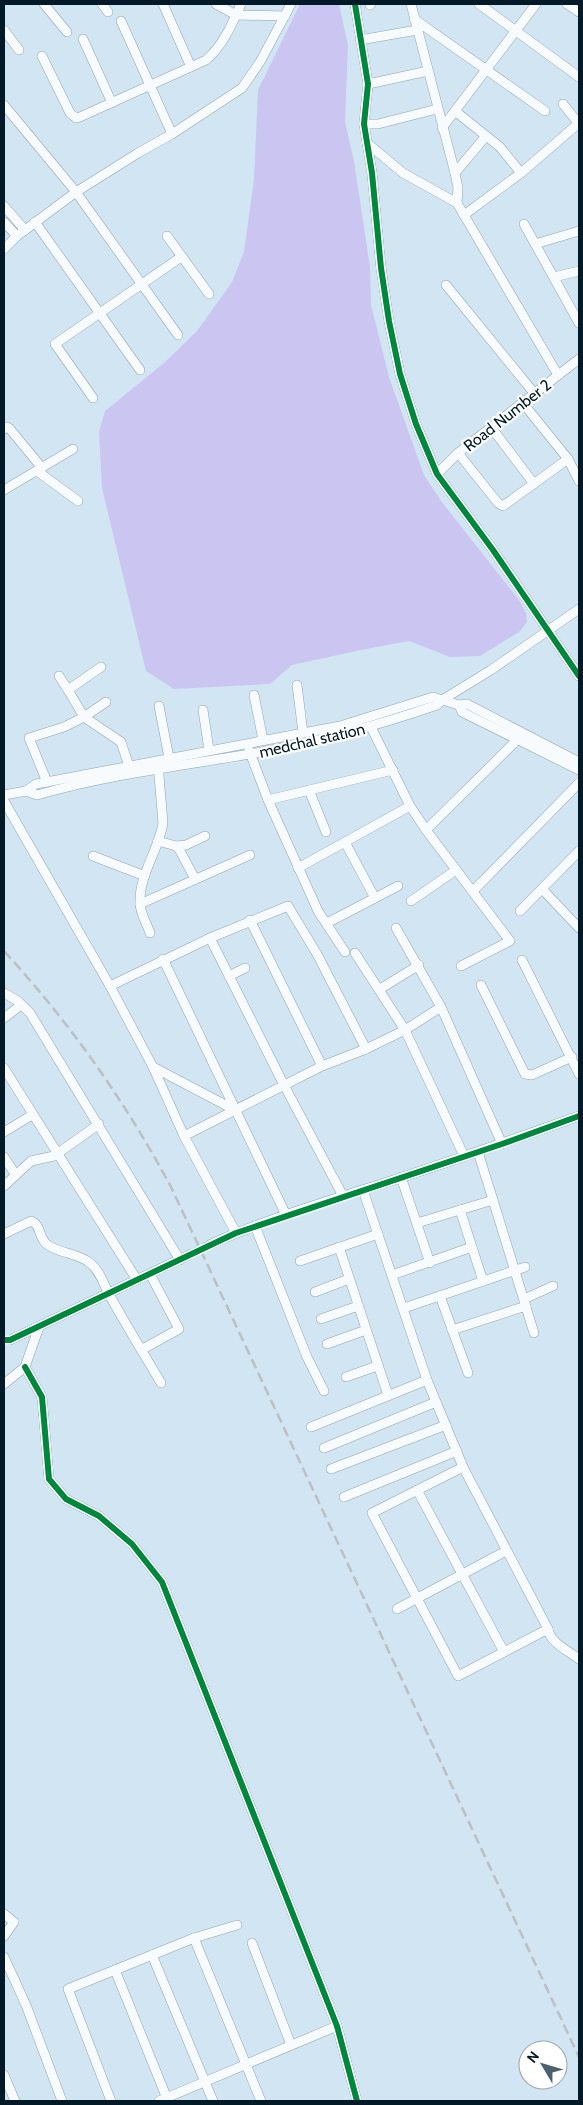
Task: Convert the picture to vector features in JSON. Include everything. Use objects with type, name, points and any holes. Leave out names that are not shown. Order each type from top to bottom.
[{"type":"street","points":[[44,4],[67,32]]},
{"type":"street","points":[[102,4],[108,12]]},
{"type":"street","points":[[163,4],[191,67]]},
{"type":"street","points":[[216,4],[236,15],[285,16]]},
{"type":"street","points":[[42,56],[73,116],[80,116],[206,60],[213,54],[227,33],[241,4]]},
{"type":"street","points":[[4,249],[17,236],[76,192],[172,134],[242,88],[260,62],[291,4]]},
{"type":"street","points":[[355,4],[368,84],[364,124],[372,173],[381,268],[400,374],[416,424],[437,474],[493,550],[579,676]]},
{"type":"street","points":[[411,4],[455,173],[458,188],[457,203]]},
{"type":"street","points":[[479,4],[579,77]]},
{"type":"street","points":[[442,128],[536,4]]},
{"type":"street","points":[[567,4],[579,12]]},
{"type":"street","points":[[414,19],[545,111]]},
{"type":"street","points":[[121,21],[172,134]]},
{"type":"street","points":[[4,30],[19,50]]},
{"type":"street","points":[[360,40],[417,30]]},
{"type":"street","points":[[83,39],[112,102]]},
{"type":"street","points":[[368,84],[428,71]]},
{"type":"street","points":[[464,215],[521,172],[579,124],[563,104]]},
{"type":"street","points":[[4,105],[76,192],[178,335]]},
{"type":"street","points":[[364,124],[378,124],[437,109]]},
{"type":"street","points":[[455,111],[500,147],[521,172]]},
{"type":"street","points":[[455,173],[486,136]]},
{"type":"street","points":[[367,143],[402,173],[457,203],[558,375]]},
{"type":"street","points":[[4,206],[25,230]]},
{"type":"street","points":[[4,222],[17,236]]},
{"type":"street","points":[[35,222],[140,370]]},
{"type":"street","points":[[524,224],[579,322]]},
{"type":"street","points":[[535,244],[579,231]]},
{"type":"street","points":[[167,236],[209,294]]},
{"type":"street","points":[[93,398],[56,344],[181,257]]},
{"type":"street","points":[[554,277],[579,271]]},
{"type":"street","points":[[446,285],[534,393]]},
{"type":"street","name":"Road Number 2","points":[[437,474],[458,453],[579,359]]},
{"type":"street","points":[[522,402],[568,459],[579,480]]},
{"type":"street","points":[[4,429],[7,427],[10,429],[40,469],[78,501]]},
{"type":"street","points":[[492,427],[534,484]]},
{"type":"street","points":[[5,488],[73,448]]},
{"type":"street","points":[[458,453],[500,505],[506,505],[568,459]]},
{"type":"street","name":"medchal station","points":[[26,791],[37,795],[158,765],[251,754],[371,727],[437,705],[579,609]]},
{"type":"street","points":[[68,690],[101,667]]},
{"type":"street","points":[[59,676],[84,717],[121,742],[129,766]]},
{"type":"street","points":[[297,685],[303,733]]},
{"type":"street","points":[[254,695],[263,740]]},
{"type":"street","points":[[4,795],[26,791],[36,784],[129,766],[158,765],[169,758],[340,726],[433,697],[459,705],[467,704],[579,762]]},
{"type":"street","points":[[47,782],[29,738],[64,727],[84,717],[106,702]]},
{"type":"street","points":[[459,705],[462,712],[579,770]]},
{"type":"street","points":[[159,706],[169,758]]},
{"type":"street","points":[[203,710],[209,750]]},
{"type":"street","points":[[371,727],[410,806],[510,941],[461,966]]},
{"type":"street","points":[[426,830],[518,739]]},
{"type":"street","points":[[246,743],[268,800],[318,911],[345,952]]},
{"type":"street","points":[[150,933],[140,904],[145,876],[163,823],[158,765]]},
{"type":"street","points":[[268,800],[393,770]]},
{"type":"street","points":[[473,891],[579,783]]},
{"type":"street","points":[[309,790],[326,832]]},
{"type":"street","points":[[4,801],[110,986],[153,1067],[184,1136],[236,1233]]},
{"type":"street","points":[[298,868],[410,806]]},
{"type":"street","points":[[158,841],[176,846],[186,845],[205,836]]},
{"type":"street","points":[[345,842],[375,898]]},
{"type":"street","points":[[176,846],[195,879]]},
{"type":"street","points":[[520,910],[579,852]]},
{"type":"street","points":[[140,904],[250,855]]},
{"type":"street","points":[[93,856],[145,876]]},
{"type":"street","points":[[412,901],[456,870]]},
{"type":"street","points":[[327,923],[398,886]]},
{"type":"street","points":[[542,889],[579,928]]},
{"type":"street","points":[[110,986],[250,920],[288,906],[317,954],[366,1049]]},
{"type":"street","points":[[250,920],[322,1066]]},
{"type":"street","points":[[396,928],[419,965],[441,1008],[502,1144]]},
{"type":"street","points":[[210,938],[284,1085],[343,1196]]},
{"type":"street","points":[[355,952],[405,1030],[464,1156]]},
{"type":"street","points":[[163,960],[286,1215]]},
{"type":"street","points":[[522,960],[579,1074]]},
{"type":"street","points":[[380,989],[419,965]]},
{"type":"street","points":[[229,976],[245,968]]},
{"type":"street","points":[[481,985],[525,1074],[532,1076],[572,1057]]},
{"type":"street","points":[[4,993],[30,1013],[180,1260]]},
{"type":"street","points":[[4,1018],[22,1005]]},
{"type":"street","points":[[184,1136],[322,1066],[366,1049],[405,1030],[441,1008]]},
{"type":"street","points":[[153,1067],[235,1110]]},
{"type":"street","points":[[4,1068],[137,1280]]},
{"type":"street","points":[[4,1132],[32,1115]]},
{"type":"street","points":[[211,1244],[286,1215],[502,1144],[579,1116]]},
{"type":"street","points":[[4,1186],[31,1161],[58,1154],[98,1124]]},
{"type":"street","points":[[478,1152],[534,1332]]},
{"type":"street","points":[[4,1156],[15,1174]]},
{"type":"street","points":[[401,1178],[430,1263]]},
{"type":"street","points":[[363,1190],[427,1380],[463,1467],[552,1640],[579,1659]]},
{"type":"street","points":[[416,1224],[493,1200]]},
{"type":"street","points":[[460,1210],[483,1281]]},
{"type":"street","points":[[4,1234],[18,1228],[25,1222],[35,1222],[42,1239],[48,1246],[85,1260],[99,1271],[108,1293],[161,1383]]},
{"type":"street","points":[[256,1226],[307,1357],[324,1392]]},
{"type":"street","points":[[300,1261],[378,1234]]},
{"type":"street","points":[[392,1275],[472,1247]]},
{"type":"street","points":[[339,1248],[388,1395]]},
{"type":"street","points":[[4,1340],[10,1340],[39,1327],[190,1254]]},
{"type":"street","points":[[404,1308],[525,1267]]},
{"type":"street","points":[[141,1350],[179,1329],[150,1274]]},
{"type":"street","points":[[315,1292],[349,1278]]},
{"type":"street","points":[[452,1330],[525,1302],[553,1286]]},
{"type":"street","points":[[440,1296],[468,1373]]},
{"type":"street","points":[[321,1319],[358,1306]]},
{"type":"street","points":[[4,1384],[25,1367],[39,1327]]},
{"type":"street","points":[[327,1344],[366,1330]]},
{"type":"street","points":[[346,1377],[377,1366]]},
{"type":"street","points":[[25,1367],[42,1397],[49,1479],[66,1498],[99,1516],[132,1544],[162,1582],[337,2026],[357,2101]]},
{"type":"street","points":[[311,1427],[427,1380]]},
{"type":"street","points":[[324,1448],[436,1402]]},
{"type":"street","points":[[331,1469],[446,1425]]},
{"type":"street","points":[[344,1497],[457,1452]]},
{"type":"street","points":[[463,1467],[372,1513],[458,1676],[548,1629]]},
{"type":"street","points":[[417,1490],[504,1652]]},
{"type":"street","points":[[397,1609],[506,1551]]},
{"type":"street","points":[[4,1914],[14,1922],[4,1936]]},
{"type":"street","points":[[111,2101],[68,1989],[194,1938],[236,1925]]},
{"type":"street","points":[[194,1938],[261,2101]]},
{"type":"street","points":[[252,1942],[291,2045]]},
{"type":"street","points":[[152,1955],[213,2101]]},
{"type":"street","points":[[4,1957],[26,2005],[62,2101]]},
{"type":"street","points":[[114,1970],[164,2100],[337,2026]]},
{"type":"street","points":[[4,2074],[15,2101]]},
{"type":"shaded area","points":[[300,4],[339,4],[348,45],[345,122],[354,161],[370,267],[371,305],[389,377],[424,475],[441,501],[519,600],[526,613],[527,622],[519,632],[480,656],[450,657],[409,641],[292,665],[270,684],[174,689],[146,671],[102,488],[99,432],[105,411],[164,363],[197,331],[232,282],[244,252],[254,179],[258,90]]},
{"type":"tunnel","points":[[191,1254],[211,1244]]},
{"type":"railway","points":[[4,951],[51,1006],[95,1064],[135,1124],[171,1187],[579,2057]]},
{"type":"cycle path","points":[[355,4],[368,84],[364,124],[372,173],[381,268],[400,374],[416,424],[437,474],[493,550],[579,676]]},
{"type":"cycle path","points":[[4,1340],[10,1340],[236,1233],[502,1144],[579,1116]]},
{"type":"cycle path","points":[[25,1367],[42,1397],[49,1479],[66,1499],[99,1516],[132,1544],[162,1582],[337,2026],[357,2101]]}]
